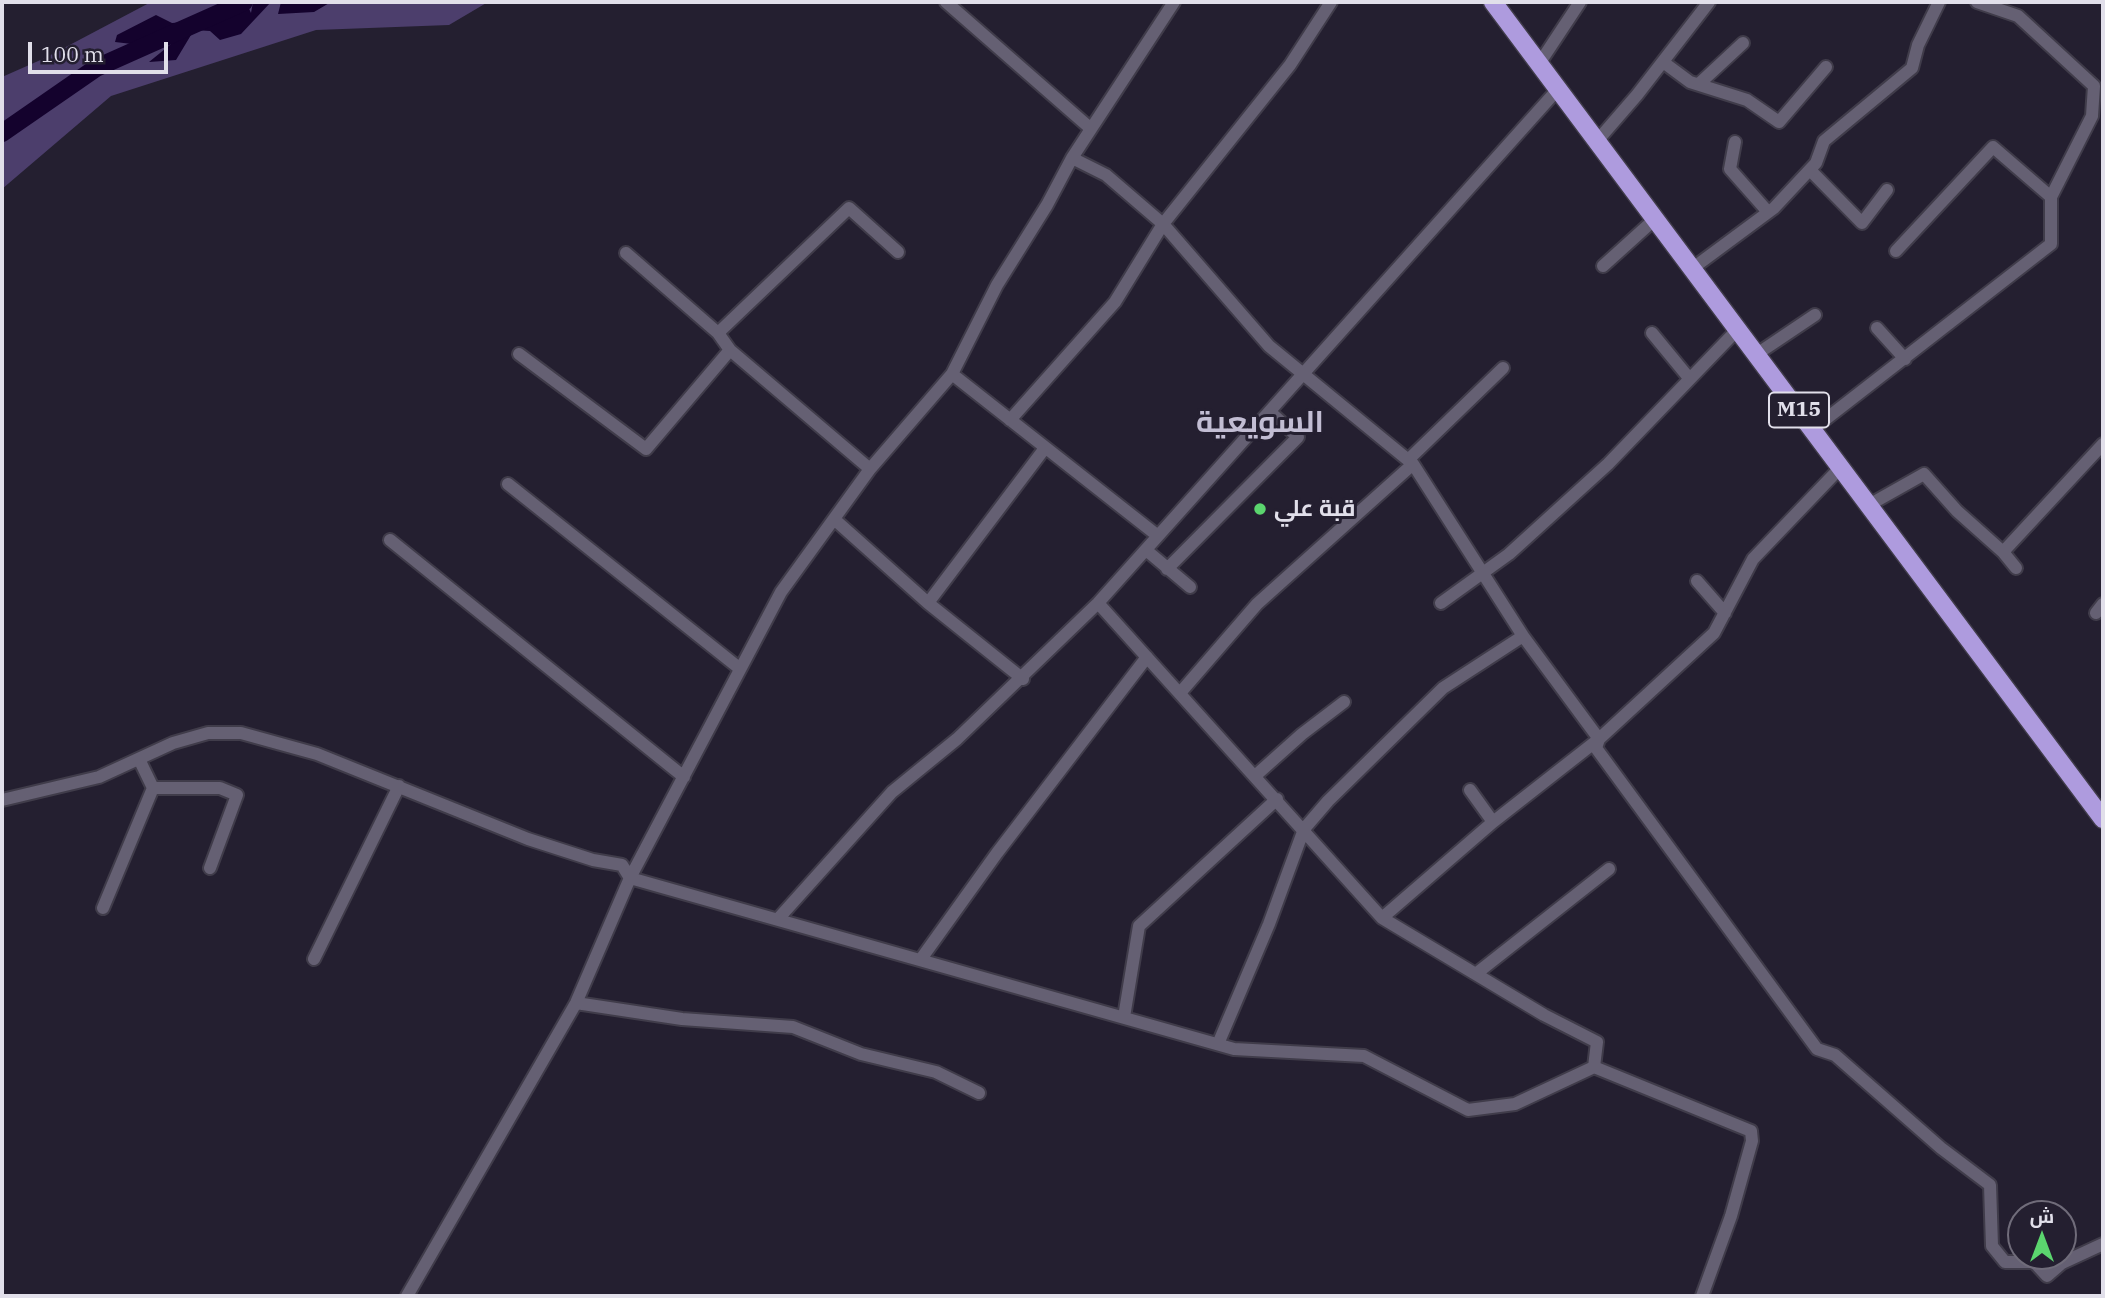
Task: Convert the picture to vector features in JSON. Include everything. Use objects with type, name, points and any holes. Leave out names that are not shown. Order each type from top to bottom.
[{"type":"highway","name":"M15","points":[[1495,3],[2103,820]]},
{"type":"street","points":[[946,2],[1090,128]]},
{"type":"street","points":[[1010,420],[1115,302],[1163,224],[1290,65],[1331,2]]},
{"type":"street","points":[[1539,64],[1580,2]]},
{"type":"street","points":[[1598,140],[1709,2]]},
{"type":"street","points":[[1693,268],[1768,212],[1816,163],[1824,141],[1912,68],[1918,45],[1939,2]]},
{"type":"street","points":[[1813,429],[2051,244],[2050,197],[2092,116],[2094,86],[2018,16],[1977,2]]},
{"type":"street","points":[[407,1296],[576,1003],[630,878],[781,592],[870,469],[952,374],[997,285],[1167,4]]},
{"type":"street","points":[[1700,83],[1743,43]]},
{"type":"street","points":[[1663,62],[1690,82],[1747,100],[1779,122],[1826,67]]},
{"type":"street","points":[[778,919],[891,792],[957,739],[1023,679],[1098,603],[1270,412],[1301,373],[1495,163],[1558,89]]},
{"type":"street","points":[[1735,142],[1730,169],[1768,212]]},
{"type":"street","points":[[1896,251],[1993,147],[2050,197]]},
{"type":"street","points":[[1072,158],[1106,175],[1163,224],[1269,346],[1410,462],[1522,636],[1599,739]]},
{"type":"street","points":[[1810,170],[1862,223],[1886,190]]},
{"type":"street","points":[[718,333],[849,208],[898,252]]},
{"type":"street","points":[[1603,266],[1655,219]]},
{"type":"street","points":[[626,253],[718,333],[730,349],[870,469]]},
{"type":"street","points":[[1757,354],[1815,315]]},
{"type":"street","points":[[1877,328],[1905,359]]},
{"type":"street","points":[[1441,603],[1509,554],[1608,464],[1738,329]]},
{"type":"street","points":[[1653,334],[1689,378]]},
{"type":"street","points":[[519,354],[646,449],[730,349]]},
{"type":"street","points":[[1180,693],[1257,604],[1410,462],[1503,368]]},
{"type":"street","points":[[952,374],[1158,536]]},
{"type":"street","points":[[1167,569],[1298,437],[1270,412]]},
{"type":"street","points":[[2003,552],[2103,444]]},
{"type":"street","points":[[928,603],[1045,448]]},
{"type":"street","points":[[1382,918],[1493,822],[1599,739],[1714,633],[1753,559],[1841,467]]},
{"type":"street","points":[[1869,505],[1924,474],[2016,568]]},
{"type":"street","points":[[509,484],[739,668]]},
{"type":"street","points":[[834,519],[928,603],[1023,679]]},
{"type":"street","points":[[390,540],[684,777]]},
{"type":"street","points":[[1146,550],[1190,587]]},
{"type":"street","points":[[1697,582],[1725,613]]},
{"type":"street","points":[[1098,603],[1382,918],[1478,973],[1544,1015],[1597,1042],[1594,1067]]},
{"type":"street","points":[[1218,1044],[1269,924],[1304,829],[1328,801],[1443,688],[1522,636]]},
{"type":"street","points":[[921,959],[997,853],[1147,657]]},
{"type":"street","points":[[1255,776],[1344,702]]},
{"type":"street","points":[[2,800],[99,777],[173,743],[208,733],[241,733],[317,754],[528,839],[593,860],[622,865],[630,878],[1234,1049],[1364,1056],[1468,1110],[1515,1104],[1594,1067],[1751,1131],[1752,1141],[1731,1216],[1702,1296]]},
{"type":"street","points":[[1599,739],[1596,748],[1818,1049],[1835,1055],[1941,1148],[1990,1185],[1992,1246],[2005,1262],[2035,1262],[2047,1276],[2062,1263],[2103,1244]]},
{"type":"street","points":[[103,908],[153,788],[139,758]]},
{"type":"street","points":[[314,959],[399,786]]},
{"type":"street","points":[[153,788],[220,788],[237,795],[210,868]]},
{"type":"street","points":[[1470,790],[1493,822]]},
{"type":"street","points":[[1124,1017],[1139,926],[1277,799]]},
{"type":"street","points":[[1478,973],[1609,869]]},
{"type":"street","points":[[576,1003],[682,1019],[793,1027],[861,1054],[936,1072],[979,1093]]},
{"type":"shaded area","points":[[151,2],[488,2],[449,25],[316,30],[111,96],[2,189],[2,77],[45,58]]},
{"type":"shaded area","points":[[233,2],[246,2],[251,13],[253,2],[271,2],[241,34],[220,40],[210,31],[194,30],[176,60],[149,62],[176,40],[171,36],[158,38],[149,46],[115,42],[117,35],[156,15],[172,23],[213,20]]},
{"type":"shaded area","points":[[281,2],[331,2],[314,12],[278,14]]},
{"type":"waterway","points":[[2,133],[96,68],[244,2]]},
{"type":"place","name":"قبة علي","points":[[1260,509]]},
{"type":"district","name":"السويعية","points":[[1260,423]]}]
